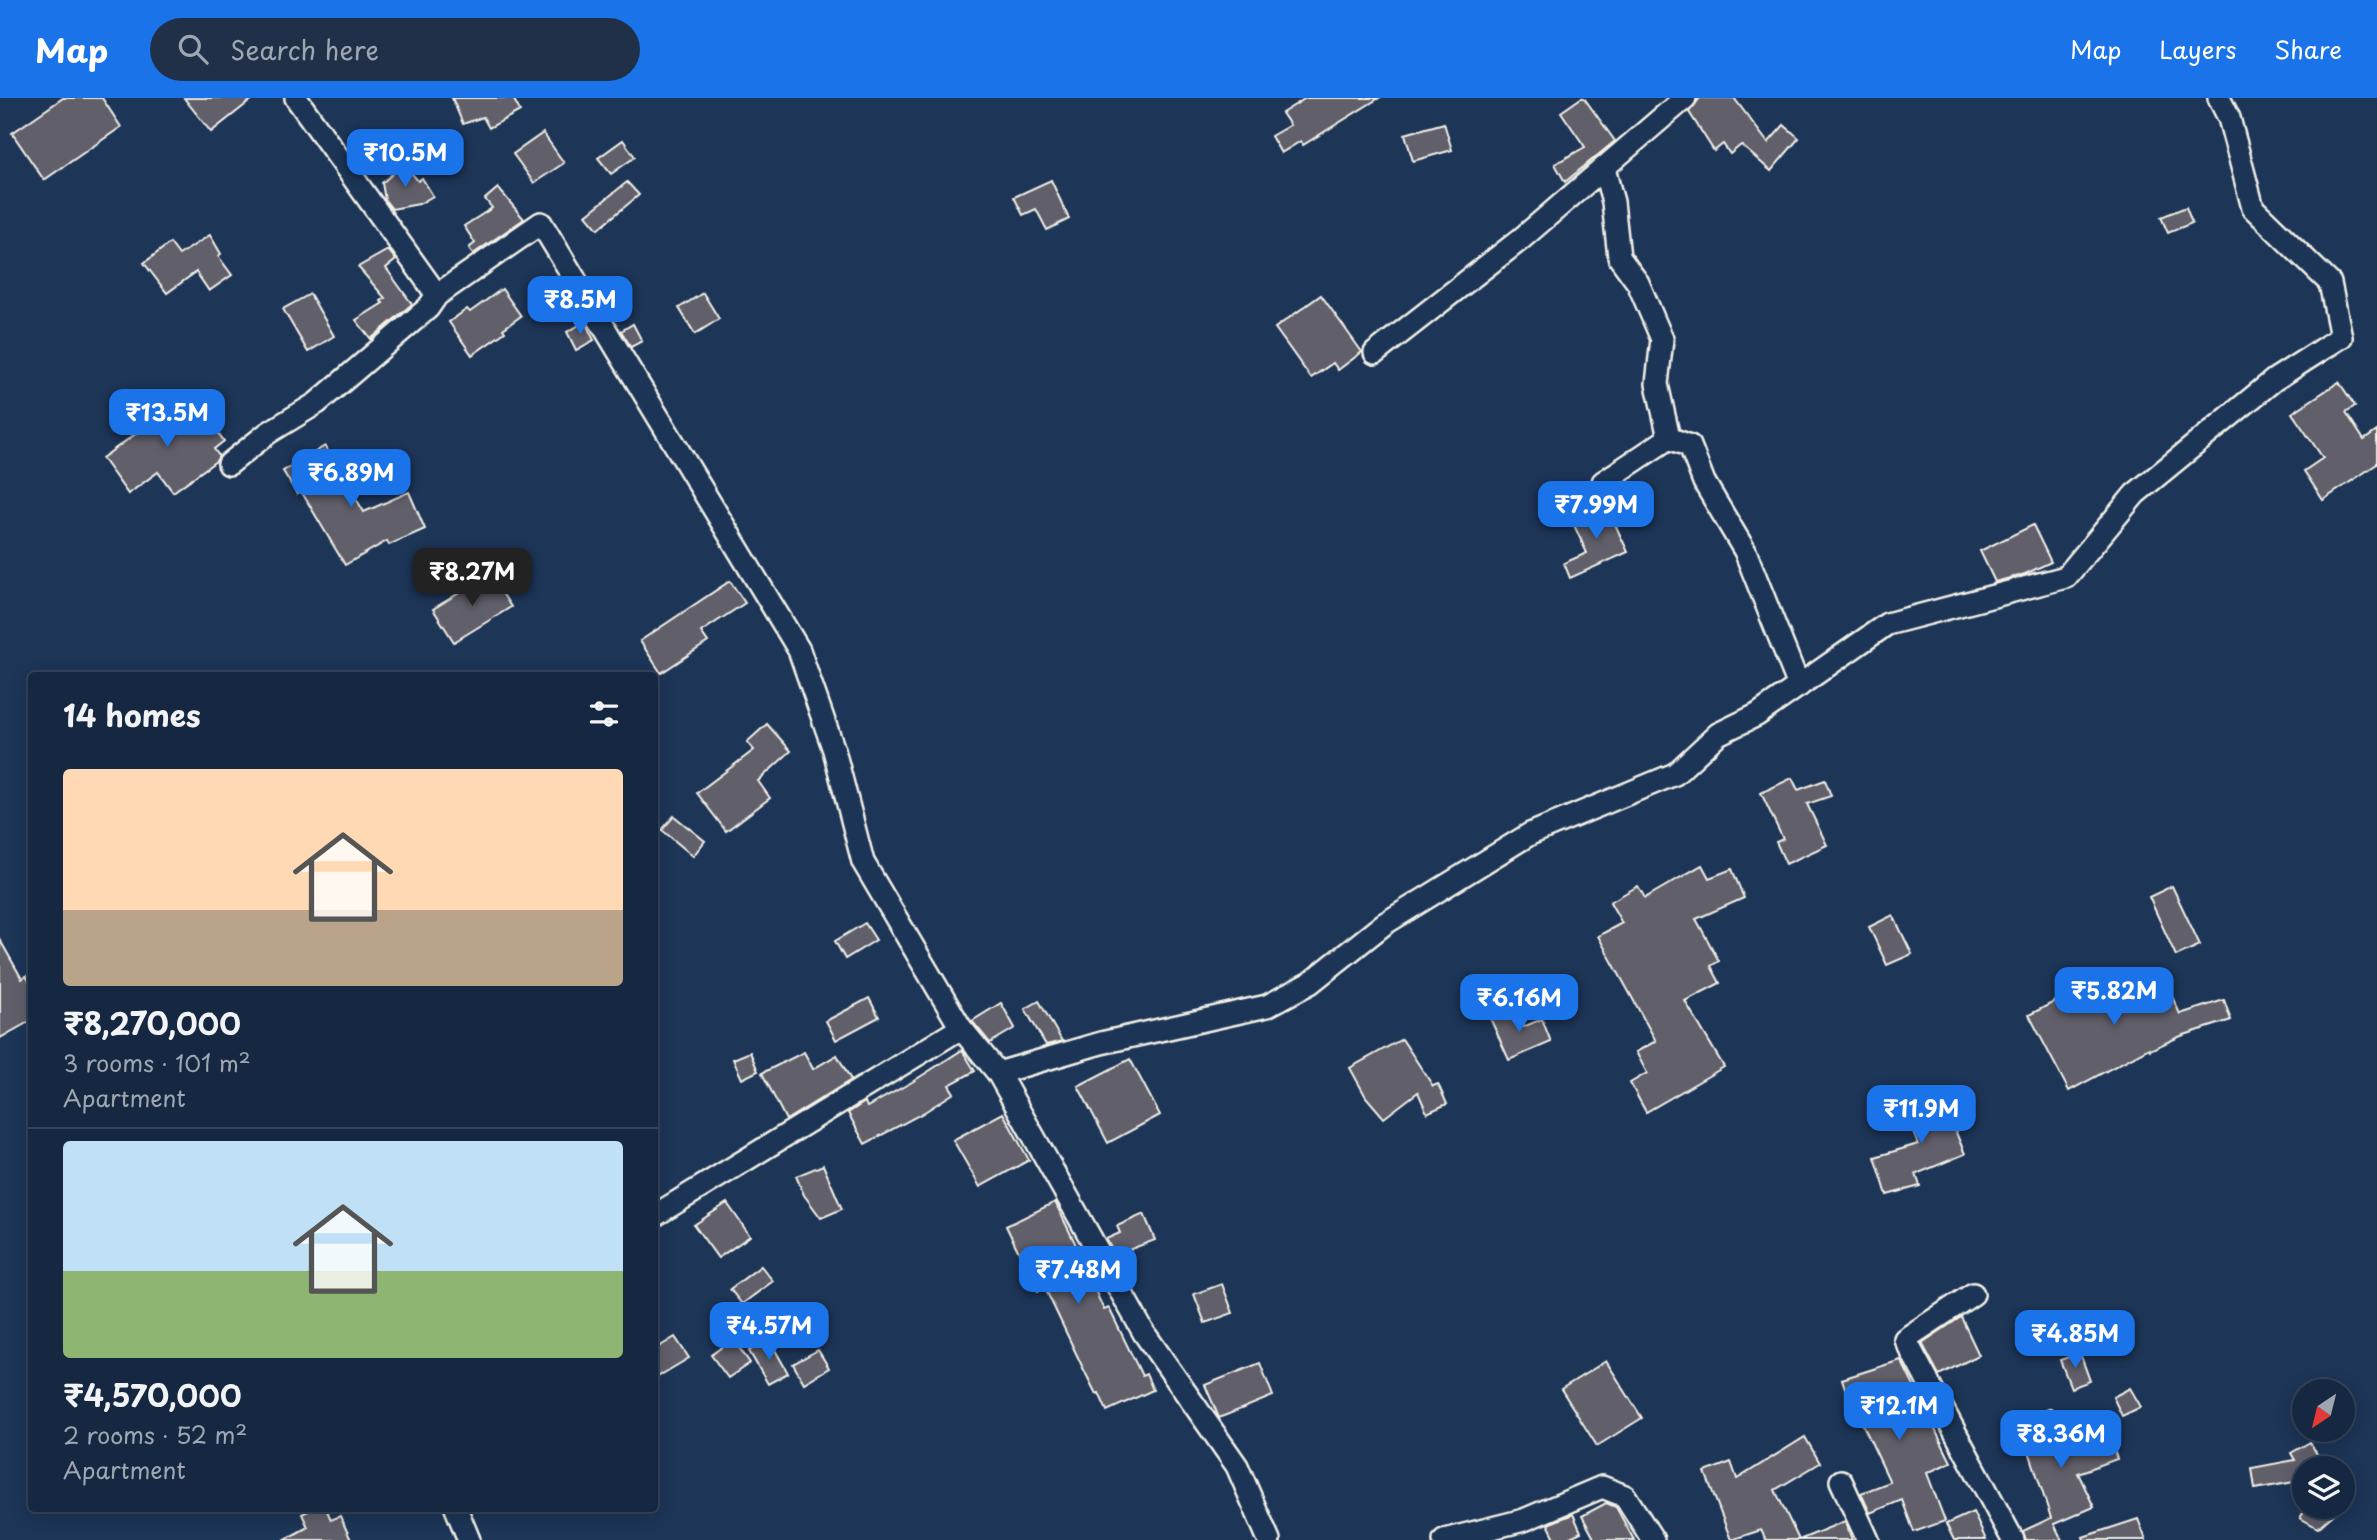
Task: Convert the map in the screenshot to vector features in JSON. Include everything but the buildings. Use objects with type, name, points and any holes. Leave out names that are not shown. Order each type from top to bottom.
[{"type":"street","points":[[296,98],[438,295]]},
{"type":"street","points":[[1375,353],[1521,239],[1685,98]]},
{"type":"street","points":[[998,1073],[1101,1043],[1267,1006],[1310,983],[1384,924],[1530,834],[1675,774],[1718,734],[1757,715],[1887,624],[2066,577],[2135,494],[2274,380],[2341,337],[2330,283],[2253,208],[2228,118],[2219,98]]},
{"type":"street","points":[[1604,169],[1613,202],[1619,257],[1638,283],[1662,340],[1657,384],[1669,438]]},
{"type":"street","points":[[229,464],[268,433],[317,403],[428,308],[438,295],[541,223],[799,650],[834,750],[863,862],[961,1028],[998,1073],[1144,1332],[1237,1466],[1269,1540]]},
{"type":"street","points":[[1669,438],[1690,446],[1704,482],[1745,551],[1799,686]]},
{"type":"street","points":[[1603,482],[1669,438]]},
{"type":"street","points":[[658,1214],[961,1028]]},
{"type":"street","points":[[1973,1294],[1905,1339],[2013,1540]]},
{"type":"street","points":[[1840,1481],[1868,1540]]},
{"type":"street","points":[[1444,1540],[1524,1521],[1602,1486],[1625,1496],[1653,1540]]},
{"type":"street","points":[[458,1512],[469,1540]]}]
